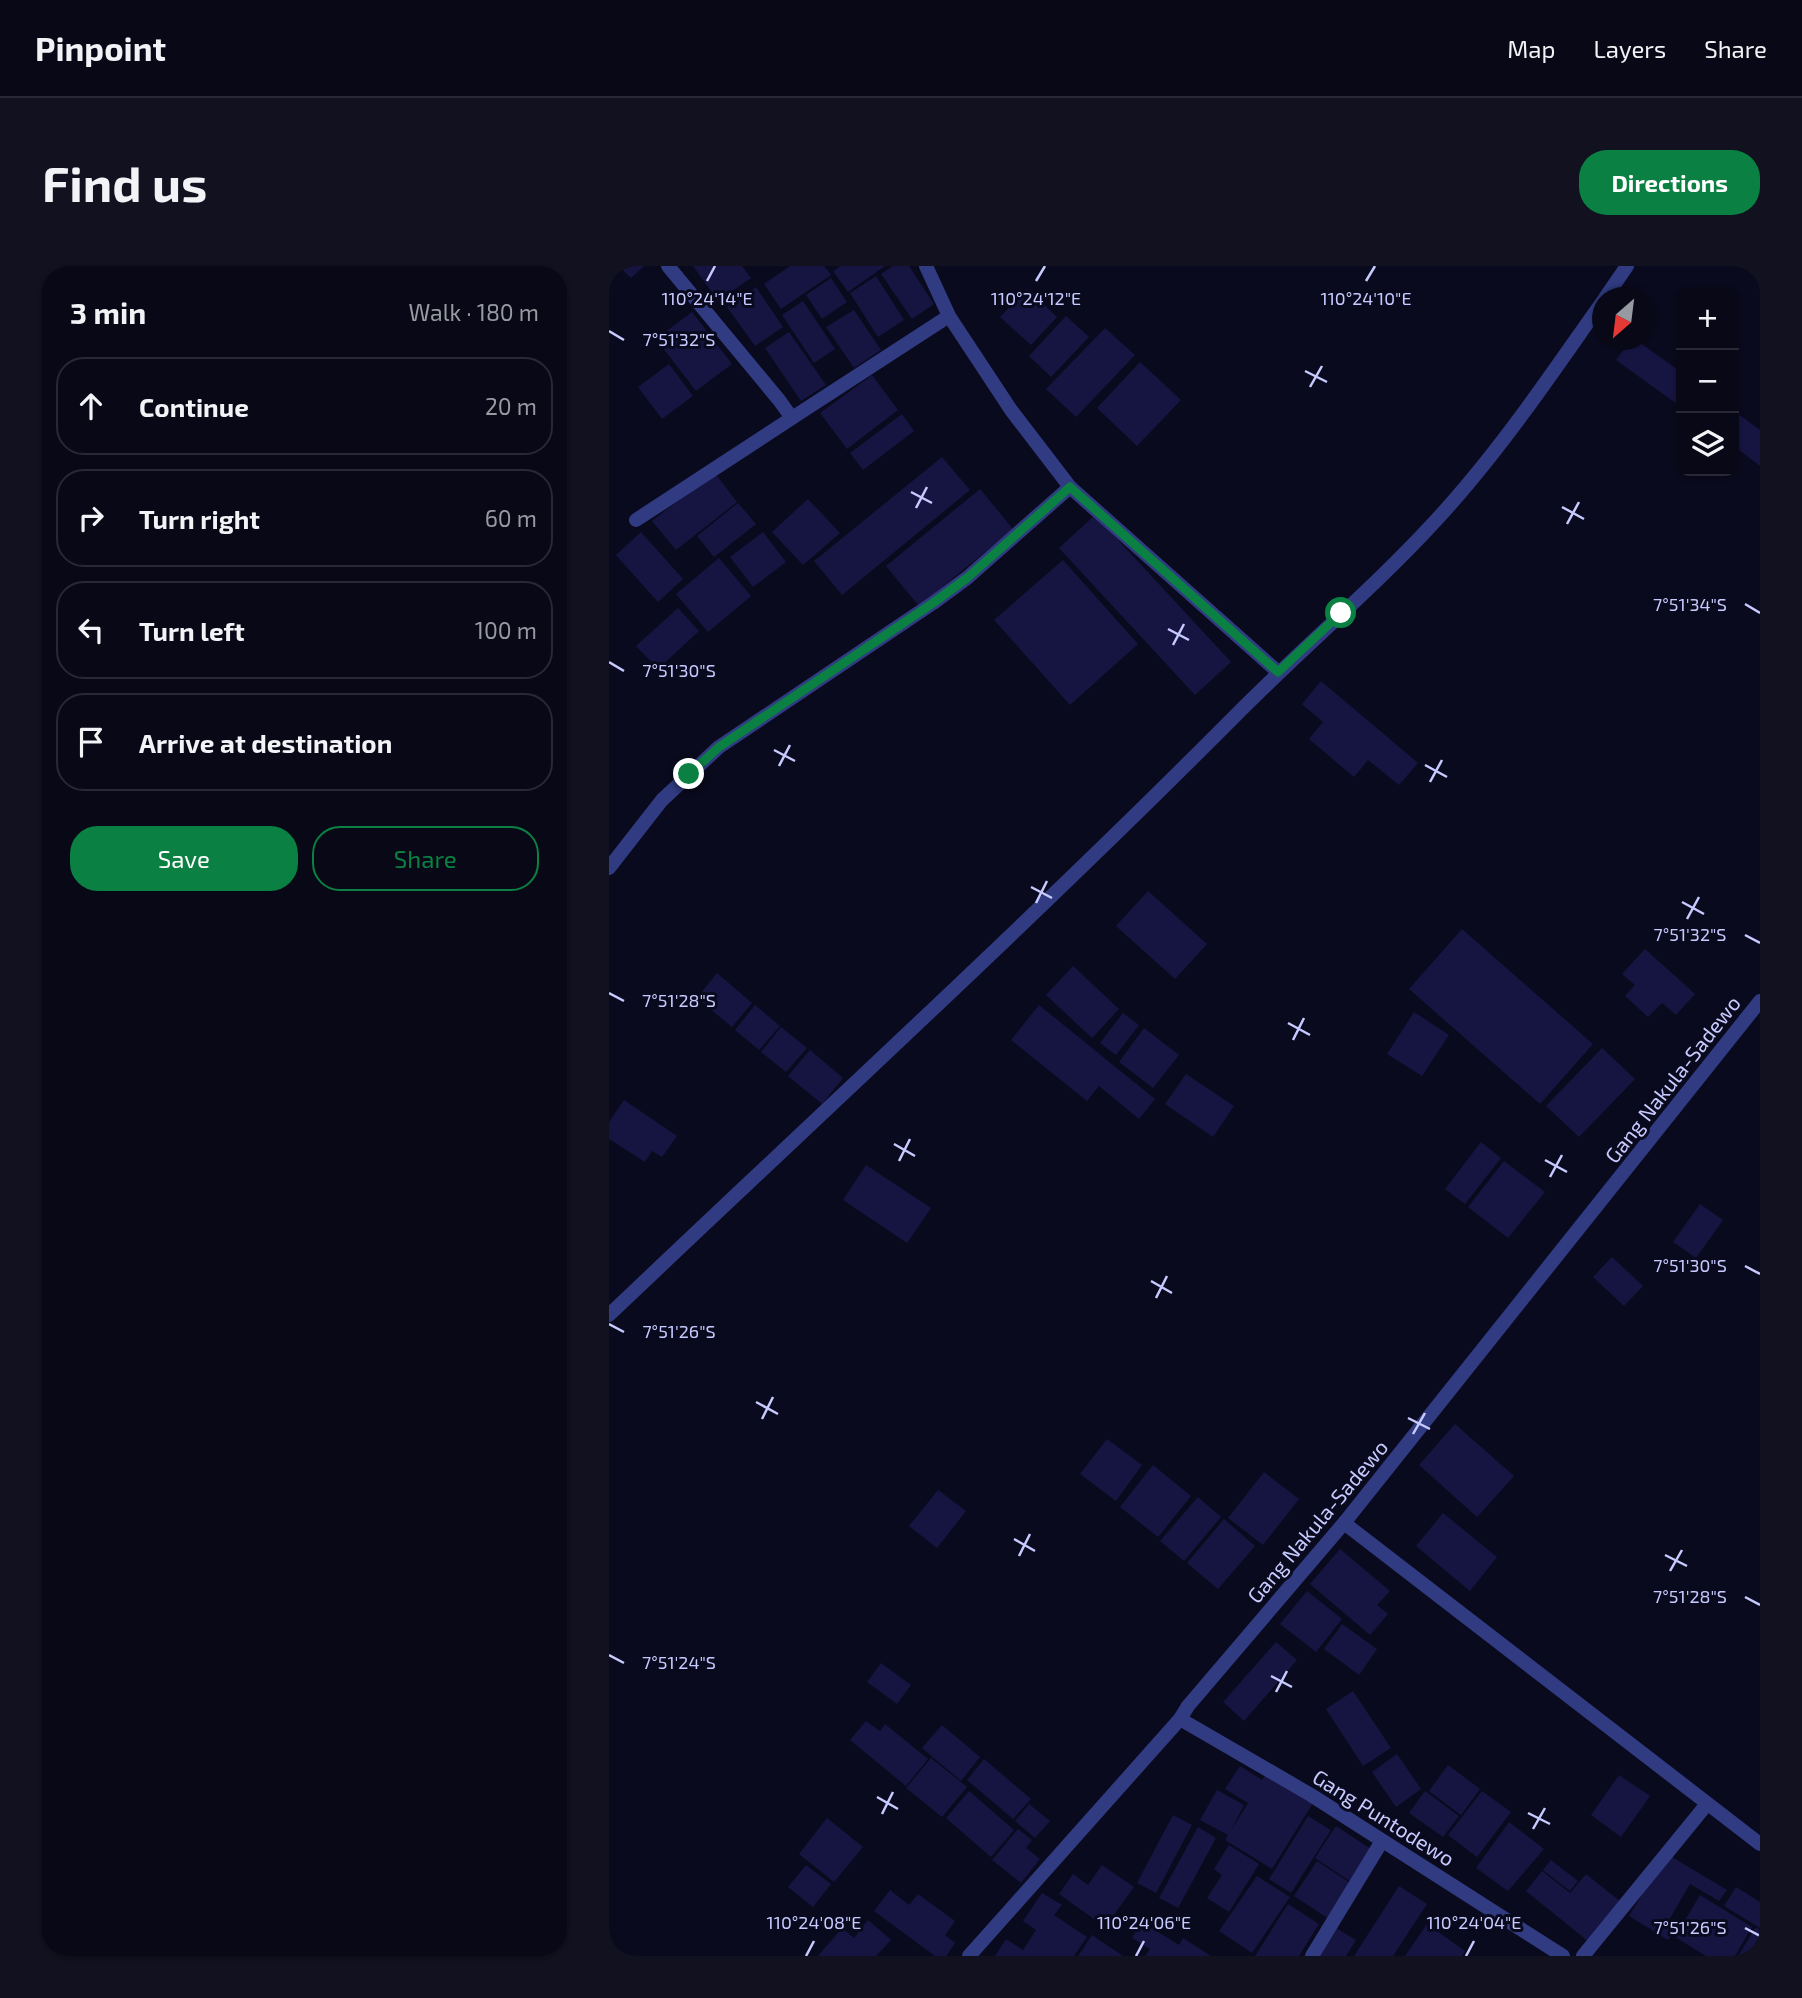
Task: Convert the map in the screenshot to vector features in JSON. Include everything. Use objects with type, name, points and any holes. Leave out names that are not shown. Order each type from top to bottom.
[{"type":"street","points":[[668,266],[792,418]]},
{"type":"street","points":[[926,266],[949,316],[1011,410],[1070,487],[1278,672]]},
{"type":"street","points":[[1612,287],[1627,266]]},
{"type":"street","points":[[636,520],[949,316]]},
{"type":"street","points":[[609,1315],[1137,815],[1278,672],[1392,566],[1468,485],[1592,316]]},
{"type":"street","points":[[609,868],[662,800],[719,747],[967,578],[1070,487]]},
{"type":"street","name":"Gang Nakula-Sadewo","points":[[969,1956],[1180,1719],[1188,1706],[1343,1524],[1760,1001]]},
{"type":"street","points":[[1343,1524],[1760,1844]]},
{"type":"street","name":"Gang Puntodewo","points":[[1180,1719],[1311,1795],[1563,1956]]},
{"type":"street","points":[[1583,1956],[1707,1804]]},
{"type":"street","points":[[1312,1956],[1382,1842]]},
{"type":"building","points":[[618,266],[644,266],[631,278]]},
{"type":"building","points":[[693,266],[742,266],[751,278],[718,301]]},
{"type":"building","points":[[790,266],[824,266],[831,275],[781,309],[764,284]]},
{"type":"building","points":[[841,266],[885,266],[848,292],[833,271]]},
{"type":"building","points":[[893,266],[909,266],[934,304],[912,319],[881,274]]},
{"type":"building","points":[[876,276],[904,320],[878,337],[850,293]]},
{"type":"building","points":[[831,278],[847,302],[822,319],[806,295]]},
{"type":"building","points":[[756,287],[783,327],[755,346],[727,307]]},
{"type":"building","points":[[1027,289],[1057,317],[1031,345],[1000,317]]},
{"type":"building","points":[[803,301],[835,349],[814,363],[782,315]]},
{"type":"building","points":[[854,310],[881,350],[854,368],[826,327]]},
{"type":"building","points":[[692,312],[732,364],[696,391],[656,339]]},
{"type":"building","points":[[1066,316],[1089,337],[1051,377],[1029,356]]},
{"type":"building","points":[[1105,328],[1135,355],[1076,417],[1046,389]]},
{"type":"building","points":[[789,332],[826,385],[801,401],[765,348]]},
{"type":"building","points":[[1624,350],[1650,350],[1676,368],[1676,403],[1616,360]]},
{"type":"building","points":[[1140,362],[1181,400],[1137,446],[1097,408]]},
{"type":"building","points":[[669,364],[693,396],[662,419],[638,387]]},
{"type":"building","points":[[872,375],[898,410],[847,449],[820,413]]},
{"type":"building","points":[[902,414],[914,431],[863,470],[850,453]]},
{"type":"building","points":[[1739,415],[1760,430],[1760,466],[1739,450]]},
{"type":"building","points":[[942,457],[970,490],[842,595],[814,561]]},
{"type":"building","points":[[714,472],[737,502],[676,550],[652,521]]},
{"type":"building","points":[[980,489],[1013,529],[919,606],[886,566]]},
{"type":"building","points":[[808,499],[840,533],[803,565],[772,532]]},
{"type":"building","points":[[738,503],[756,524],[714,557],[697,536]]},
{"type":"building","points":[[1095,515],[1231,662],[1195,695],[1059,548]]},
{"type":"building","points":[[641,532],[683,579],[658,602],[616,555]]},
{"type":"building","points":[[763,532],[786,562],[753,587],[730,557]]},
{"type":"building","points":[[719,558],[751,596],[708,632],[676,594]]},
{"type":"building","points":[[1063,560],[1138,644],[1070,705],[994,620]]},
{"type":"building","points":[[678,608],[699,631],[658,669],[636,646]]},
{"type":"building","points":[[1321,681],[1418,763],[1399,785],[1368,760],[1354,777],[1309,739],[1323,722],[1302,704]]},
{"type":"building","points":[[1148,891],[1207,944],[1175,979],[1116,926]]},
{"type":"building","points":[[1462,929],[1593,1044],[1540,1104],[1409,989]]},
{"type":"building","points":[[1645,949],[1695,994],[1676,1015],[1662,1003],[1648,1017],[1625,996],[1635,985],[1622,974]]},
{"type":"building","points":[[1073,966],[1119,1009],[1092,1038],[1046,995]]},
{"type":"building","points":[[717,973],[752,1003],[732,1027],[697,998]]},
{"type":"building","points":[[755,1005],[780,1026],[759,1050],[735,1030]]},
{"type":"building","points":[[1039,1005],[1155,1099],[1139,1119],[1099,1086],[1087,1101],[1011,1040]]},
{"type":"building","points":[[1414,1012],[1449,1035],[1422,1076],[1387,1054]]},
{"type":"building","points":[[1123,1013],[1139,1025],[1116,1055],[1100,1043]]},
{"type":"building","points":[[781,1027],[807,1048],[786,1072],[761,1052]]},
{"type":"building","points":[[1144,1028],[1179,1055],[1153,1088],[1119,1062]]},
{"type":"building","points":[[1602,1048],[1635,1079],[1579,1137],[1546,1106]]},
{"type":"building","points":[[810,1050],[843,1078],[822,1104],[788,1076]]},
{"type":"building","points":[[1186,1074],[1234,1106],[1213,1137],[1165,1104]]},
{"type":"building","points":[[624,1100],[677,1136],[662,1157],[652,1151],[645,1162],[609,1139],[609,1122]]},
{"type":"building","points":[[1481,1142],[1501,1158],[1465,1204],[1445,1189]]},
{"type":"building","points":[[1504,1161],[1545,1192],[1508,1238],[1468,1207]]},
{"type":"building","points":[[866,1165],[931,1208],[907,1243],[843,1200]]},
{"type":"building","points":[[1700,1204],[1723,1220],[1696,1258],[1673,1242]]},
{"type":"building","points":[[1612,1257],[1643,1286],[1624,1306],[1593,1277]]},
{"type":"building","points":[[1455,1424],[1514,1476],[1477,1517],[1419,1465]]},
{"type":"building","points":[[1107,1439],[1142,1465],[1116,1501],[1080,1474]]},
{"type":"building","points":[[1153,1465],[1191,1496],[1158,1537],[1120,1507]]},
{"type":"building","points":[[1264,1472],[1299,1499],[1263,1545],[1228,1518]]},
{"type":"building","points":[[938,1490],[966,1511],[937,1548],[909,1526]]},
{"type":"building","points":[[1198,1497],[1221,1517],[1184,1561],[1160,1541]]},
{"type":"building","points":[[1443,1513],[1497,1557],[1470,1591],[1416,1546]]},
{"type":"building","points":[[1224,1519],[1255,1546],[1218,1589],[1187,1563]]},
{"type":"building","points":[[1340,1549],[1390,1591],[1377,1605],[1388,1614],[1370,1635],[1310,1584]]},
{"type":"building","points":[[1307,1591],[1342,1619],[1316,1652],[1280,1624]]},
{"type":"building","points":[[1342,1624],[1377,1649],[1359,1675],[1324,1649]]},
{"type":"building","points":[[1276,1642],[1297,1660],[1244,1721],[1223,1702]]},
{"type":"building","points":[[881,1663],[911,1685],[897,1704],[867,1682]]},
{"type":"building","points":[[1353,1691],[1391,1748],[1363,1766],[1326,1709]]},
{"type":"building","points":[[866,1721],[880,1731],[885,1724],[928,1759],[906,1786],[850,1740]]},
{"type":"building","points":[[942,1725],[980,1757],[961,1781],[922,1748]]},
{"type":"building","points":[[1397,1754],[1421,1789],[1396,1807],[1372,1772]]},
{"type":"building","points":[[931,1758],[967,1787],[942,1817],[906,1788]]},
{"type":"building","points":[[984,1759],[1031,1799],[1013,1819],[967,1780]]},
{"type":"building","points":[[1448,1765],[1480,1789],[1461,1815],[1429,1791]]},
{"type":"building","points":[[1240,1766],[1262,1780],[1266,1774],[1313,1803],[1272,1869],[1225,1840],[1228,1835],[1200,1820],[1217,1790],[1244,1805],[1230,1832],[1248,1803],[1225,1789]]},
{"type":"building","points":[[1619,1775],[1650,1796],[1621,1837],[1591,1815]]},
{"type":"building","points":[[969,1791],[1014,1830],[991,1857],[946,1818]]},
{"type":"building","points":[[1425,1791],[1459,1816],[1443,1837],[1409,1813]]},
{"type":"building","points":[[1482,1791],[1511,1812],[1477,1857],[1448,1835]]},
{"type":"building","points":[[1029,1804],[1050,1821],[1035,1838],[1015,1821]]},
{"type":"building","points":[[1173,1815],[1192,1825],[1156,1893],[1137,1883]]},
{"type":"building","points":[[1308,1816],[1331,1830],[1291,1893],[1269,1879]]},
{"type":"building","points":[[827,1818],[863,1847],[834,1882],[799,1854]]},
{"type":"building","points":[[1509,1822],[1544,1849],[1508,1891],[1476,1868]]},
{"type":"building","points":[[1336,1826],[1374,1851],[1353,1883],[1315,1858]]},
{"type":"building","points":[[1198,1827],[1216,1838],[1178,1908],[1159,1898]]},
{"type":"building","points":[[1018,1829],[1032,1840],[1026,1848],[1040,1859],[1021,1883],[992,1860]]},
{"type":"building","points":[[1229,1845],[1259,1864],[1229,1912],[1207,1898],[1222,1875],[1214,1869]]},
{"type":"building","points":[[1667,1854],[1727,1890],[1719,1901],[1690,1884],[1669,1920],[1678,1925],[1668,1940],[1629,1916]]},
{"type":"building","points":[[1551,1860],[1578,1881],[1570,1891],[1543,1870]]},
{"type":"building","points":[[1317,1861],[1352,1884],[1329,1919],[1294,1896]]},
{"type":"building","points":[[806,1865],[831,1884],[813,1907],[788,1887]]},
{"type":"building","points":[[1102,1865],[1134,1887],[1105,1927],[1059,1894],[1073,1874],[1088,1885]]},
{"type":"building","points":[[1542,1871],[1570,1893],[1586,1874],[1621,1902],[1589,1942],[1526,1891]]},
{"type":"building","points":[[1257,1876],[1290,1897],[1252,1953],[1219,1931]]},
{"type":"building","points":[[1399,1886],[1427,1904],[1393,1956],[1354,1956]]},
{"type":"building","points":[[1736,1887],[1760,1902],[1760,1928],[1724,1906]]},
{"type":"building","points":[[890,1890],[909,1905],[918,1894],[955,1921],[945,1935],[955,1943],[946,1956],[935,1956],[874,1911]]},
{"type":"building","points":[[1042,1893],[1062,1905],[1054,1915],[1087,1937],[1074,1956],[995,1956],[1006,1939],[1023,1950],[1036,1930],[1023,1921]]},
{"type":"building","points":[[1700,1895],[1752,1927],[1735,1956],[1706,1956],[1675,1937]]},
{"type":"building","points":[[1288,1904],[1319,1924],[1299,1956],[1255,1956]]},
{"type":"building","points":[[868,1920],[891,1940],[876,1956],[818,1956],[842,1928],[854,1938]]},
{"type":"building","points":[[1142,1922],[1179,1945],[1183,1938],[1211,1956],[1145,1956],[1150,1949],[1132,1938]]},
{"type":"building","points":[[1427,1924],[1465,1951],[1462,1956],[1405,1956]]},
{"type":"building","points":[[1756,1927],[1760,1930],[1760,1956],[1738,1956]]},
{"type":"building","points":[[1336,1928],[1356,1940],[1346,1956],[1319,1956]]},
{"type":"building","points":[[1092,1935],[1123,1956],[1078,1956]]},
{"type":"route","points":[[689,774],[719,747],[967,578],[1070,487],[1278,672],[1341,613]]}]
